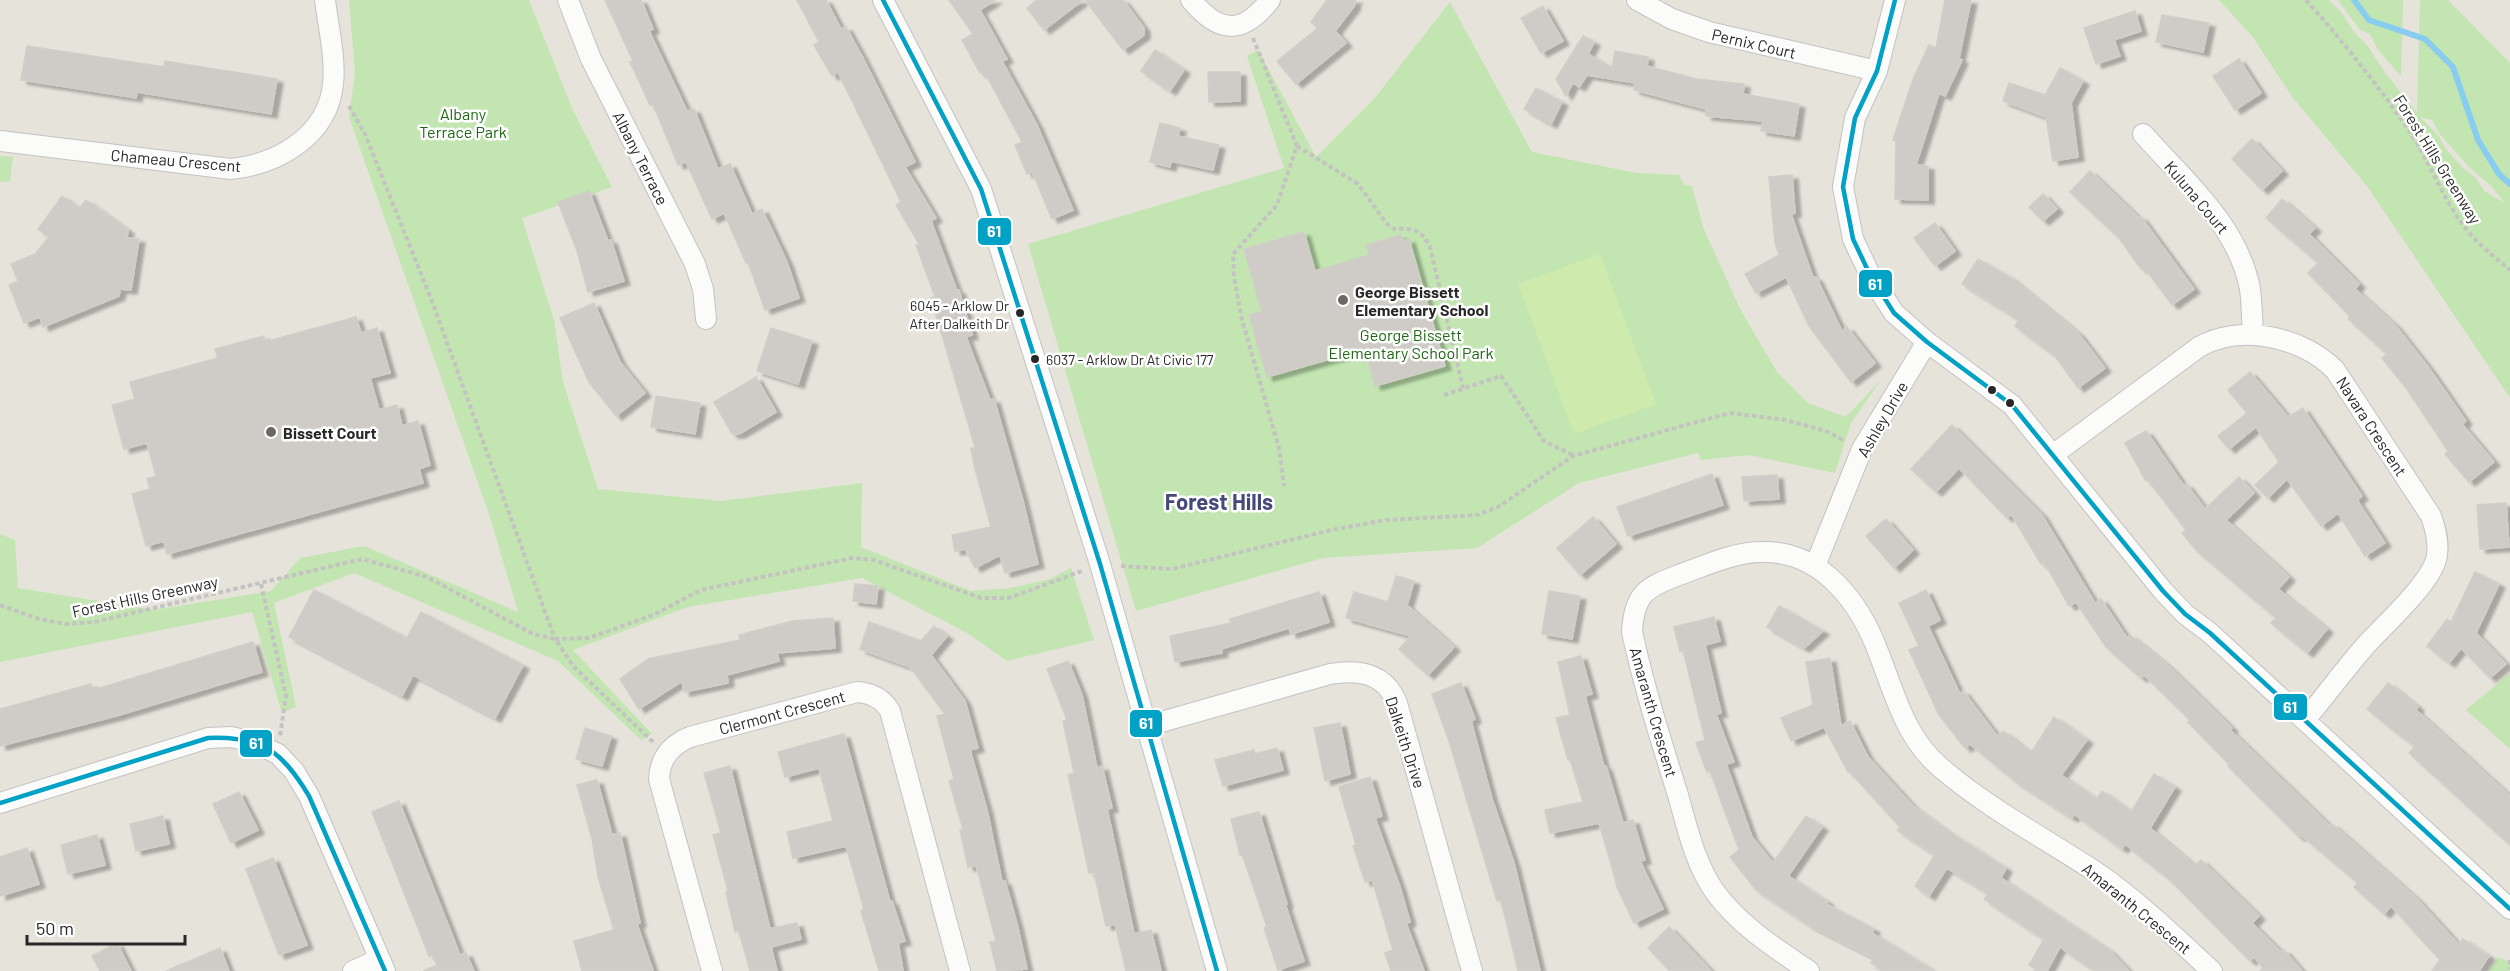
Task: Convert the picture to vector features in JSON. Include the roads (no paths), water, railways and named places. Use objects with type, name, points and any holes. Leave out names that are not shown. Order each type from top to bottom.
[{"type":"street","name":"Chameau Crescent","points":[[0,141],[231,169],[248,167],[280,156],[299,145],[327,109],[333,78],[325,0]]},
{"type":"street","name":"Albany Terrace","points":[[568,0],[591,59],[695,264],[703,289],[706,319]]},
{"type":"street","points":[[883,0],[981,189],[1100,564],[1217,971]]},
{"type":"street","points":[[1191,0],[1204,15],[1224,26],[1234,27],[1247,23],[1262,11],[1270,0]]},
{"type":"street","name":"Pernix Court","points":[[1637,0],[1672,19],[1709,32],[1877,71]]},
{"type":"street","points":[[1895,0],[1877,71],[1855,118],[1843,187],[1852,239],[1871,277],[1894,313],[1927,342],[2012,405],[2163,591],[2185,614],[2210,633],[2510,909]]},
{"type":"street","name":"Kuluna Court","points":[[2143,134],[2226,229],[2241,261],[2250,289],[2253,335]]},
{"type":"street","name":"Navara Crescent","points":[[2054,454],[2199,347],[2223,337],[2253,335],[2298,346],[2320,357],[2335,370],[2431,516],[2438,537],[2436,561],[2427,577],[2305,720]]},
{"type":"street","name":"Ashley Drive","points":[[1815,566],[1862,449],[1927,342]]},
{"type":"street","name":"Amaranth Crescent","points":[[1809,971],[1741,922],[1707,879],[1693,846],[1659,734],[1632,632],[1635,609],[1643,592],[1658,582],[1740,555],[1762,552],[1793,556],[1815,566],[1844,590],[1878,651],[1902,716],[1929,757],[1973,793],[2101,876],[2212,971]]},
{"type":"street","name":"Dalkeith Drive","points":[[1147,726],[1330,674],[1355,671],[1378,678],[1388,687],[1397,703],[1472,971]]},
{"type":"street","name":"Clermont Crescent","points":[[712,971],[659,779],[661,762],[669,750],[690,737],[852,693],[867,693],[881,700],[892,717],[960,971]]},
{"type":"street","points":[[0,803],[208,738],[245,739],[278,754],[294,771],[309,796],[383,965],[352,971]]},
{"type":"waterway","points":[[2354,0],[2369,20],[2425,39],[2453,67],[2478,140],[2499,174],[2510,184]]},
{"type":"place","name":"George Bissett Elementary School","points":[[1343,300]]},
{"type":"place","name":"6045 - Arklow Dr After Dalkeith Dr","points":[[1020,313]]},
{"type":"place","name":"6037 - Arklow Dr At Civic 177","points":[[1035,359]]},
{"type":"place","name":"Bissett Court","points":[[271,432]]},
{"type":"district","name":"Forest Hills","points":[[1219,501]]},
{"type":"park label","name":"Albany Terrace Park","points":[[463,122]]},
{"type":"park label","name":"George Bissett Elementary School Park","points":[[1411,343]]}]
